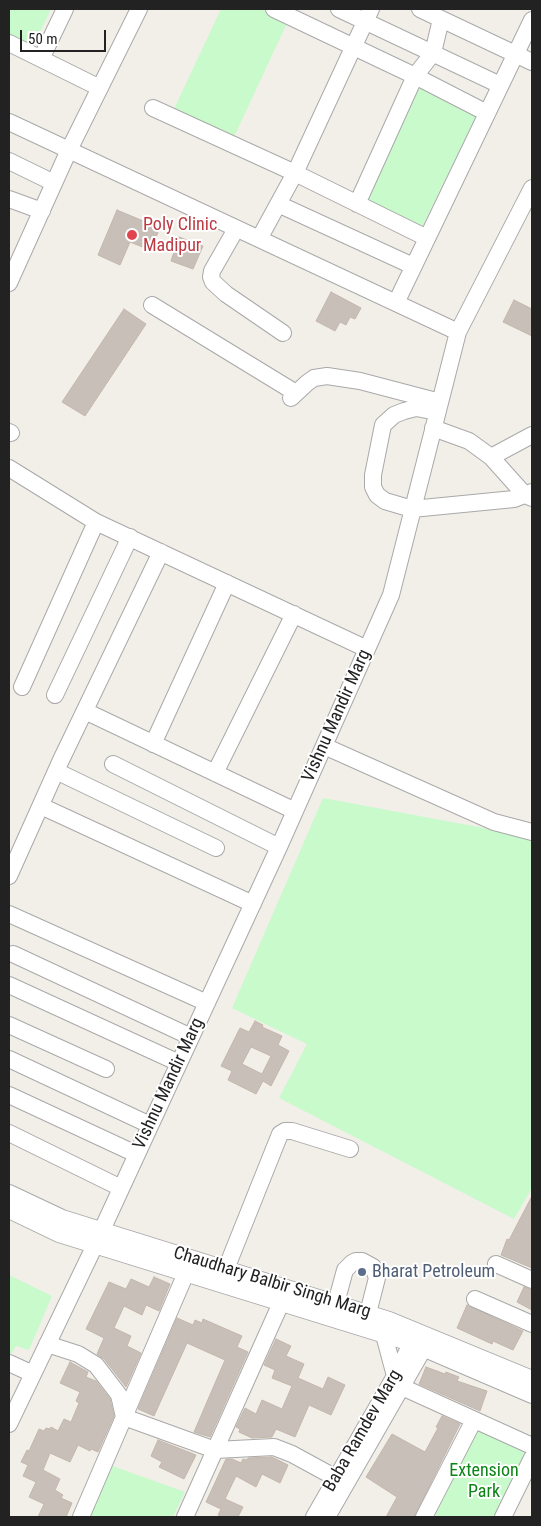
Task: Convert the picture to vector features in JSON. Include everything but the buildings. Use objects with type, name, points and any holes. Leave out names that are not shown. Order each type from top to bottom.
[{"type":"street","points":[[41,59],[66,9]]},
{"type":"street","points":[[9,283],[69,150],[139,9]]},
{"type":"street","points":[[274,9],[415,76],[487,113]]},
{"type":"street","points":[[339,9],[368,15],[433,53],[500,85]]},
{"type":"street","points":[[420,9],[532,62]]},
{"type":"street","points":[[258,239],[295,173],[368,15]]},
{"type":"street","points":[[357,204],[415,76],[433,53],[441,19]]},
{"type":"street","points":[[396,303],[532,20]]},
{"type":"street","points":[[9,43],[100,88]]},
{"type":"street","points":[[153,108],[295,173],[427,238]]},
{"type":"street","points":[[9,122],[458,332]]},
{"type":"street","points":[[9,161],[54,183]]},
{"type":"street","name":"Vishnu Mandir Marg","points":[[9,1424],[14,1400],[33,1374],[98,1238],[279,847],[391,595],[458,332],[532,188]]},
{"type":"street","points":[[9,199],[42,211]]},
{"type":"street","points":[[278,204],[413,266]]},
{"type":"street","points":[[236,229],[212,271],[211,277],[213,282],[226,294],[283,333]]},
{"type":"street","points":[[152,305],[294,396],[314,378],[327,376],[360,381],[436,414],[491,457],[530,495]]},
{"type":"street","points":[[436,414],[416,408],[394,415],[383,425],[373,475],[373,487],[377,496],[385,501],[412,508],[530,495]]},
{"type":"street","points":[[491,457],[532,435]]},
{"type":"street","points":[[9,468],[96,522],[367,649]]},
{"type":"street","points":[[22,687],[96,522]]},
{"type":"street","points":[[55,695],[130,537]]},
{"type":"street","points":[[9,876],[56,771],[161,552]]},
{"type":"street","points":[[152,744],[226,583]]},
{"type":"street","points":[[215,773],[294,614]]},
{"type":"street","points":[[85,711],[295,811]]},
{"type":"street","points":[[324,746],[494,822],[532,832]]},
{"type":"street","points":[[113,764],[279,847]]},
{"type":"street","points":[[56,771],[216,848]]},
{"type":"street","points":[[40,806],[253,904]]},
{"type":"street","points":[[9,914],[207,1003]]},
{"type":"street","points":[[13,954],[191,1037]]},
{"type":"street","points":[[9,985],[179,1063]]},
{"type":"street","points":[[9,1025],[106,1068]]},
{"type":"street","points":[[9,1059],[150,1125]]},
{"type":"street","points":[[9,1095],[136,1154]]},
{"type":"street","points":[[226,1269],[280,1134],[285,1131],[292,1131],[350,1149]]},
{"type":"street","points":[[9,1134],[121,1188]]},
{"type":"street","name":"Chaudhary Balbir Singh Marg","points":[[9,1193],[62,1218],[98,1238],[186,1274],[384,1335],[421,1340],[532,1379]]},
{"type":"street","name":"Chaudhary Balbir Singh Marg","points":[[9,1210],[59,1234],[98,1238],[226,1269],[368,1313],[532,1394]]},
{"type":"street","points":[[336,1303],[345,1270],[352,1263],[362,1261],[373,1267],[377,1278],[368,1313]]},
{"type":"street","points":[[496,1264],[532,1280]]},
{"type":"street","points":[[81,1517],[186,1274]]},
{"type":"street","points":[[475,1298],[532,1324]]},
{"type":"street","points":[[185,1517],[281,1303]]},
{"type":"street","points":[[384,1335],[398,1381],[474,1420],[532,1446]]},
{"type":"street","name":"Baba Ramdev Marg","points":[[327,1517],[421,1340]]},
{"type":"street","points":[[47,1344],[78,1354],[96,1365],[119,1395],[124,1417]]},
{"type":"street","points":[[9,1363],[33,1374]]},
{"type":"street","name":"Baba Ramdev Marg","points":[[314,1517],[336,1478],[398,1381]]},
{"type":"street","points":[[124,1417],[215,1450],[274,1447],[292,1454],[336,1478]]},
{"type":"street","points":[[426,1517],[474,1420]]},
{"type":"street","points":[[504,1517],[532,1458]]},
{"type":"green space","points":[[9,9],[51,9],[33,47],[9,36]]},
{"type":"green space","points":[[221,9],[261,9],[288,21],[233,139],[173,111]]},
{"type":"green space","points":[[415,83],[477,114],[421,229],[358,198]]},
{"type":"green space","points":[[323,798],[532,837],[532,1188],[514,1219],[279,1098],[307,1044],[232,1008]]},
{"type":"green space","points":[[9,1275],[52,1296],[29,1350],[16,1346],[9,1357]]},
{"type":"green space","name":"Extension Park","points":[[476,1425],[532,1446],[503,1517],[439,1517],[431,1513]]},
{"type":"green space","points":[[107,1464],[185,1492],[173,1517],[85,1517]]},
{"type":"place","name":"Poly Clinic Madipur","points":[[132,235]]},
{"type":"place","name":"Bharat Petroleum","points":[[362,1272]]}]
